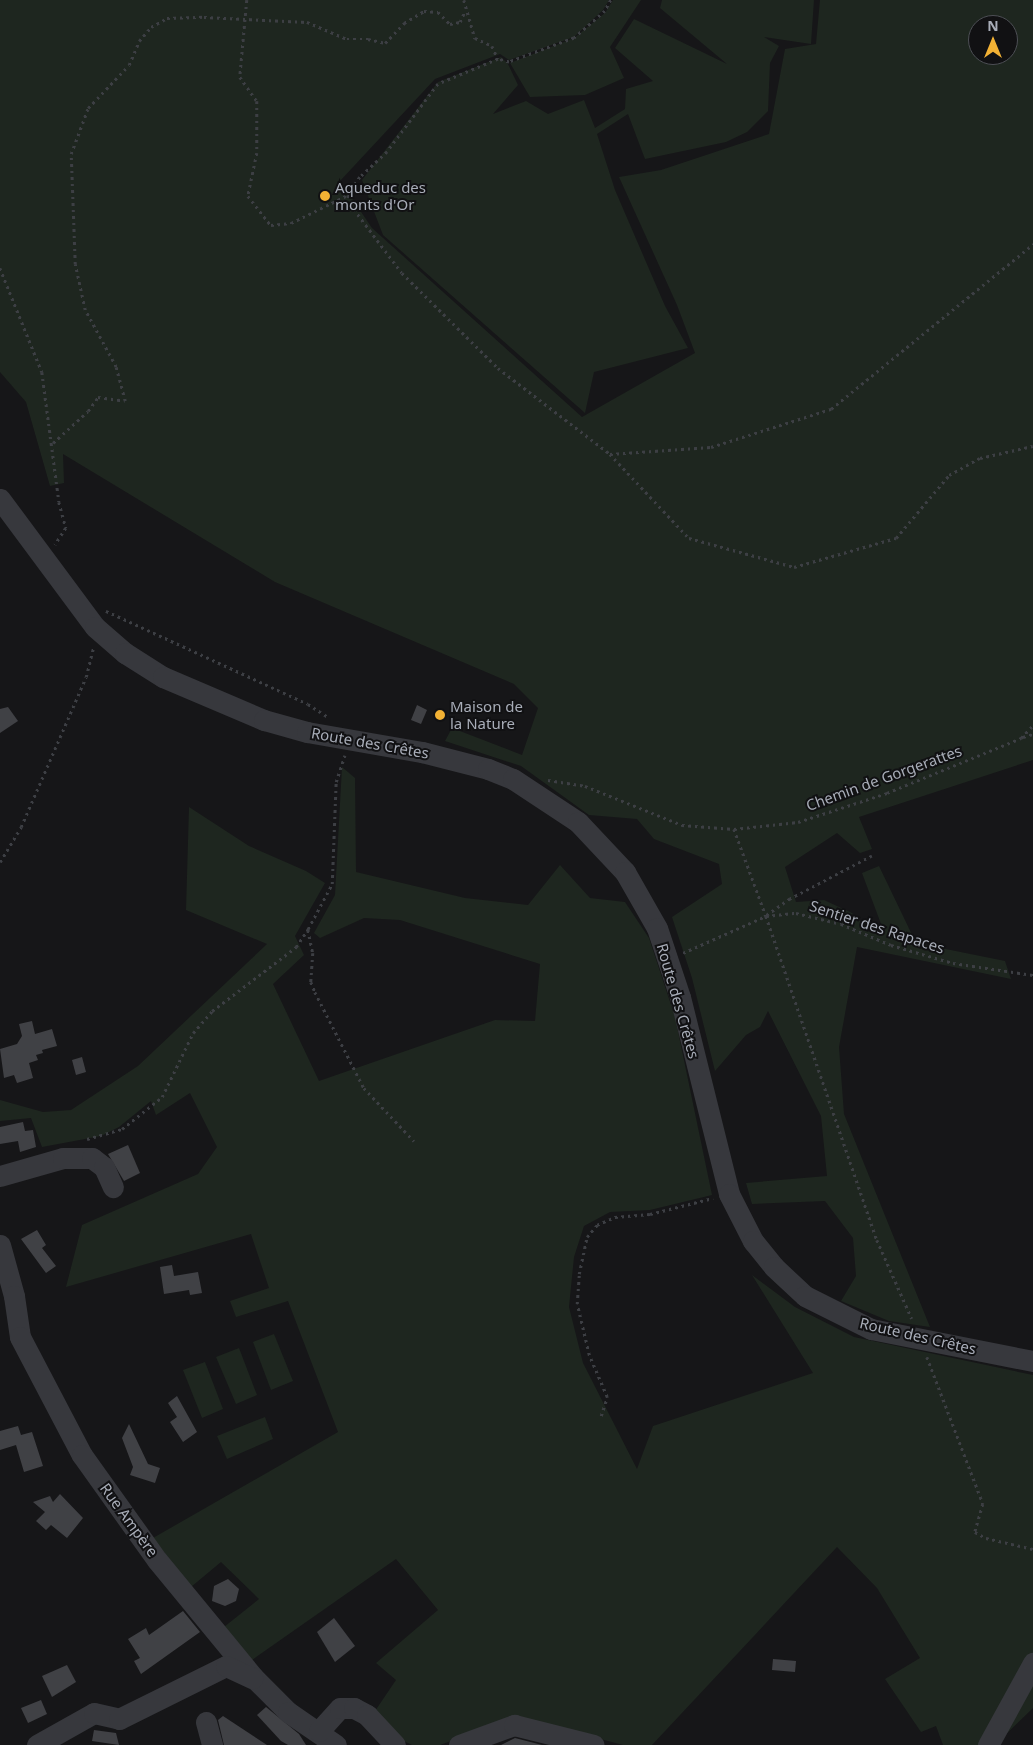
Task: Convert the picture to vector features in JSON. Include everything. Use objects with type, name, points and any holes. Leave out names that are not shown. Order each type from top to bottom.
[{"type":"street","name":"Route des Crêtes","points":[[0,499],[89,619],[125,653],[181,685],[264,720],[350,741],[422,752],[488,769],[513,780],[578,822],[624,872],[638,892],[669,960],[729,1194],[753,1240],[774,1267],[805,1296],[871,1329],[1033,1361]]},
{"type":"street","points":[[0,1176],[63,1158],[92,1158],[104,1167],[113,1186]]},
{"type":"street","name":"Rue Ampère","points":[[0,1245],[14,1296],[20,1337],[82,1455],[158,1560],[253,1678],[288,1712],[319,1731],[336,1745]]},
{"type":"street","points":[[0,1317],[20,1337]]},
{"type":"street","points":[[988,1745],[1033,1664]]},
{"type":"street","points":[[38,1745],[94,1713],[119,1719],[226,1666],[249,1679],[253,1678]]},
{"type":"street","points":[[319,1731],[340,1708],[354,1708],[367,1715],[395,1745]]},
{"type":"street","points":[[206,1722],[212,1745]]},
{"type":"street","points":[[458,1745],[514,1725],[594,1745]]},
{"type":"path","points":[[247,0],[240,77],[257,101],[257,154],[248,196],[271,225],[291,223],[348,195],[360,177],[387,152],[438,84],[498,59],[509,62],[574,38],[605,11],[611,0]]},
{"type":"path","points":[[464,0],[475,38],[492,46],[498,59]]},
{"type":"path","points":[[53,443],[88,411],[98,397],[125,401],[116,367],[85,310],[75,264],[71,154],[88,108],[129,65],[140,41],[151,27],[167,18],[204,16],[245,21],[307,22],[347,39],[368,39],[385,43],[404,23],[424,11],[438,12],[450,24],[460,22],[466,11]]},
{"type":"path","points":[[348,195],[350,204],[402,273],[498,368],[610,454],[688,538],[794,567],[896,538],[948,475],[980,458],[1033,446]]},
{"type":"path","points":[[610,454],[711,447],[831,409],[1033,244]]},
{"type":"path","points":[[0,268],[42,372],[53,443],[59,502],[66,528],[62,539],[42,556]]},
{"type":"path","points":[[0,862],[21,826],[86,677],[89,619],[92,609],[112,612],[308,704],[335,722],[350,741],[336,782],[332,884],[308,929],[296,946],[212,1011],[193,1033],[162,1097],[122,1129],[84,1140]]},
{"type":"path","name":"Chemin de Gorgerattes","points":[[734,829],[798,822],[887,793],[1021,738],[1033,725]]},
{"type":"path","points":[[1021,738],[1033,734]]},
{"type":"path","points":[[543,780],[585,786],[682,825],[734,829],[766,916],[877,1240],[920,1339],[984,1504],[975,1532],[986,1538],[1033,1549]]},
{"type":"path","points":[[669,960],[766,916],[797,895],[872,856]]},
{"type":"path","name":"Sentier des Rapaces","points":[[766,916],[796,913],[841,924],[891,945],[953,963],[1033,975]]},
{"type":"path","points":[[308,929],[313,953],[311,982],[315,992],[364,1088],[414,1141]]},
{"type":"path","points":[[602,1416],[607,1397],[589,1356],[577,1304],[579,1274],[587,1237],[598,1225],[615,1217],[650,1214],[729,1194]]},
{"type":"shaded area","points":[[0,0],[609,0],[603,10],[574,37],[509,60],[500,54],[435,79],[340,181],[372,228],[582,417],[695,353],[677,305],[619,177],[661,170],[769,134],[785,49],[816,44],[820,0],[1033,0],[1033,760],[859,817],[872,849],[860,853],[837,833],[785,867],[796,902],[824,900],[852,913],[867,928],[881,924],[862,873],[879,866],[916,943],[1005,961],[1011,979],[857,947],[839,1047],[844,1114],[930,1327],[889,1321],[841,1301],[856,1276],[853,1238],[825,1201],[752,1204],[746,1183],[827,1176],[821,1116],[768,1011],[760,1027],[746,1035],[715,1071],[692,978],[672,917],[722,884],[719,864],[654,839],[637,819],[589,815],[521,766],[445,741],[452,728],[522,755],[538,708],[514,684],[275,582],[63,454],[64,483],[50,486],[26,402],[0,372]]},
{"type":"shaded area","points":[[613,0],[641,0],[610,47],[624,78],[585,95],[530,97],[510,63],[574,38],[605,13]]},
{"type":"shaded area","points":[[662,0],[814,0],[811,44],[764,37],[779,46],[770,63],[768,111],[747,132],[726,142],[645,159],[628,114],[597,134],[615,190],[665,306],[688,348],[594,372],[585,413],[383,235],[362,180],[438,82],[501,57],[508,64],[518,85],[493,114],[526,101],[548,114],[584,100],[595,128],[625,109],[626,89],[653,81],[615,48],[634,19],[727,64],[660,8]]},
{"type":"shaded area","points":[[342,767],[355,778],[356,872],[465,898],[528,905],[560,865],[590,898],[625,902],[649,938],[675,1017],[712,1195],[650,1210],[610,1212],[584,1226],[574,1257],[569,1307],[583,1363],[637,1469],[653,1426],[813,1373],[752,1275],[795,1307],[854,1337],[1033,1375],[1033,1708],[995,1745],[943,1745],[936,1726],[921,1732],[885,1679],[920,1658],[877,1588],[837,1547],[652,1745],[623,1745],[518,1717],[440,1745],[412,1745],[392,1735],[375,1711],[396,1680],[376,1663],[438,1610],[396,1559],[252,1660],[224,1627],[259,1599],[221,1562],[191,1587],[153,1538],[338,1432],[288,1301],[236,1317],[230,1301],[269,1288],[251,1234],[66,1287],[82,1225],[198,1174],[217,1147],[190,1093],[156,1115],[151,1101],[119,1127],[101,1136],[42,1147],[31,1118],[0,1121],[0,1100],[43,1112],[71,1110],[138,1066],[267,944],[186,910],[189,807],[249,846],[306,871],[325,883],[295,936],[304,955],[273,984],[319,1081],[495,1020],[535,1021],[540,964],[400,920],[364,918],[320,938],[314,933],[335,895]]},
{"type":"shaded area","points":[[274,1334],[293,1381],[271,1390],[253,1342]]},
{"type":"shaded area","points":[[239,1348],[257,1395],[236,1404],[216,1357]]},
{"type":"shaded area","points":[[205,1362],[223,1409],[202,1418],[183,1370]]},
{"type":"shaded area","points":[[265,1417],[273,1439],[227,1459],[217,1436]]},
{"type":"building","points":[[417,705],[427,710],[421,724],[411,720]]},
{"type":"building","points":[[8,707],[18,721],[0,733],[0,709]]},
{"type":"building","points":[[32,1021],[35,1034],[52,1029],[57,1046],[42,1050],[43,1053],[36,1055],[38,1060],[29,1063],[33,1078],[17,1083],[14,1075],[4,1078],[0,1049],[17,1044],[22,1036],[19,1024]]},
{"type":"building","points":[[82,1057],[86,1072],[76,1075],[72,1060]]},
{"type":"building","points":[[23,1122],[25,1131],[33,1130],[36,1147],[20,1152],[18,1141],[0,1144],[0,1127]]},
{"type":"building","points":[[128,1145],[140,1173],[124,1181],[108,1154]]},
{"type":"building","points":[[37,1230],[46,1245],[42,1248],[56,1266],[46,1273],[21,1239]]},
{"type":"building","points":[[172,1265],[174,1276],[198,1272],[202,1293],[190,1295],[189,1290],[164,1294],[160,1267]]},
{"type":"building","points":[[177,1396],[197,1432],[183,1442],[170,1422],[177,1417],[168,1403]]},
{"type":"building","points":[[129,1424],[148,1464],[160,1468],[155,1483],[130,1475],[133,1467],[122,1438]]},
{"type":"building","points":[[18,1426],[21,1435],[32,1432],[43,1466],[24,1472],[16,1445],[0,1450],[0,1431]]},
{"type":"building","points":[[60,1494],[83,1518],[67,1538],[51,1525],[46,1530],[36,1521],[45,1512],[33,1502],[50,1496],[53,1502]]},
{"type":"building","points":[[228,1579],[239,1589],[236,1601],[225,1606],[212,1601],[214,1586]]},
{"type":"building","points":[[183,1611],[200,1632],[141,1674],[134,1661],[140,1658],[128,1639],[146,1628],[149,1635]]},
{"type":"building","points":[[334,1618],[355,1646],[335,1662],[317,1632]]},
{"type":"building","points":[[773,1659],[796,1661],[795,1672],[772,1670]]},
{"type":"building","points":[[67,1665],[76,1682],[52,1697],[42,1676]]},
{"type":"building","points":[[41,1700],[47,1714],[28,1723],[21,1708]]},
{"type":"building","points":[[266,1707],[299,1734],[306,1745],[288,1745],[281,1741],[257,1715]]},
{"type":"building","points":[[223,1716],[267,1745],[224,1745],[218,1720]]},
{"type":"building","points":[[94,1730],[116,1733],[119,1745],[92,1741]]},
{"type":"building","points":[[515,1738],[542,1745],[501,1745]]},
{"type":"place","name":"Aqueduc des monts d'Or","points":[[325,196]]},
{"type":"place","name":"Maison de la Nature","points":[[440,715]]}]
